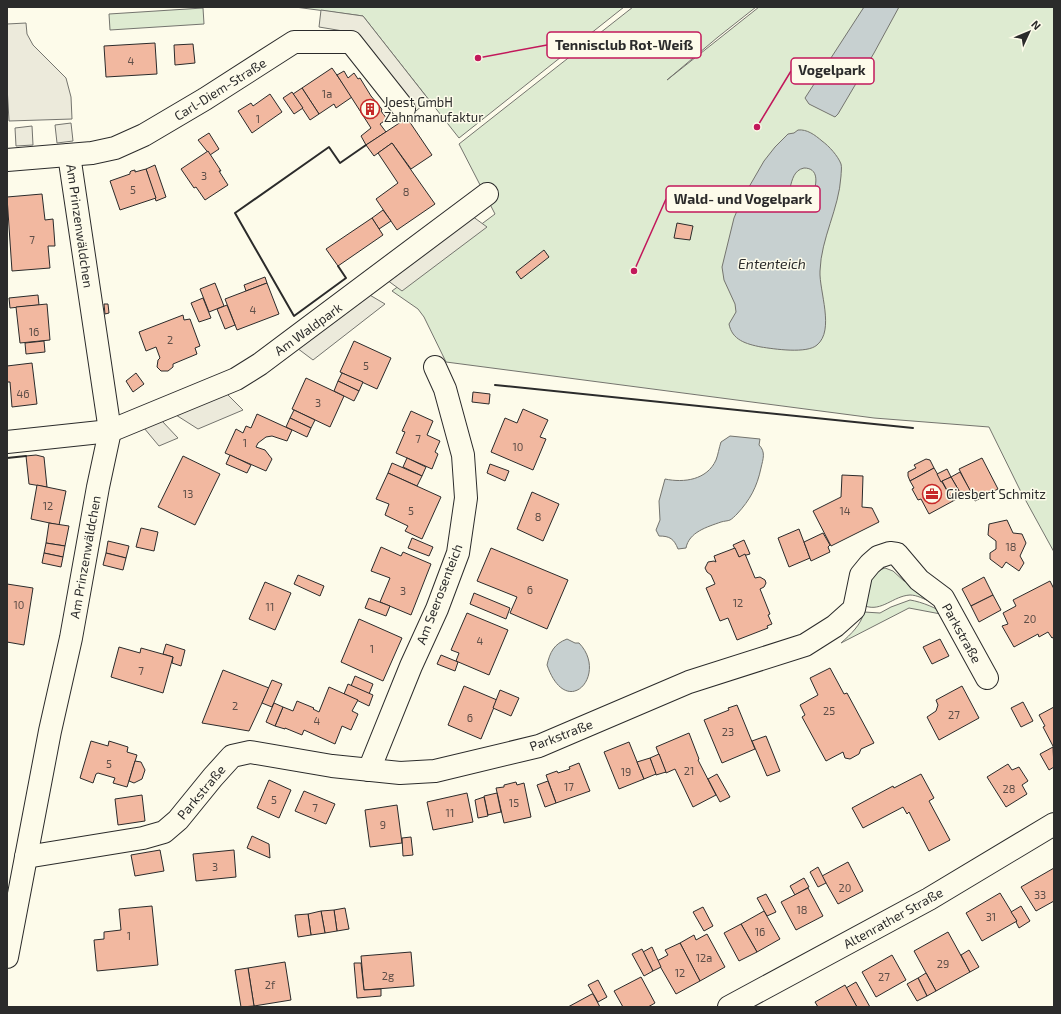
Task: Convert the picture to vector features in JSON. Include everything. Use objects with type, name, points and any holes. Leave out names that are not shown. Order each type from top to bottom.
[{"type":"street","name":"Carl-Diem-Straße","points":[[7,160],[92,153],[115,148],[128,143],[205,99],[294,42],[351,42],[404,109]]},
{"type":"street","name":"Am Prinzenwäldchen","points":[[7,956],[50,731],[72,632],[98,487],[110,431],[69,155]]},
{"type":"street","name":"Am Waldpark","points":[[7,442],[110,431],[236,379],[260,364],[487,194]]},
{"type":"street","name":"Am Seerosenteich","points":[[369,770],[458,553],[466,498],[463,455],[445,390],[435,367]]},
{"type":"street","name":"Parkstraße","points":[[26,857],[143,838],[164,832],[178,820],[212,777],[232,756],[250,752],[332,766],[400,773],[435,771],[539,746],[689,682],[806,645],[835,626],[854,609],[861,575],[878,557],[890,553],[896,554],[919,580],[943,598],[987,678]]},
{"type":"street","name":"Altenrather Straße","points":[[729,1007],[929,899],[1054,824]]},
{"type":"green space","points":[[295,7],[624,7],[459,138],[363,16]]},
{"type":"green space","points":[[633,7],[756,7],[667,80],[759,7],[1054,7],[1054,552],[1020,490],[989,427],[874,418],[446,362],[424,317],[418,309],[392,291],[495,214],[459,144]]},
{"type":"green space","points":[[203,8],[204,24],[110,30],[109,14]]},
{"type":"green space","points":[[885,568],[893,571],[904,581],[915,584],[931,602],[918,596],[910,595],[898,598],[877,607],[865,606],[868,589],[872,579],[879,570]]},
{"type":"green space","points":[[910,600],[929,606],[946,615],[909,608],[841,643],[858,625],[864,612],[880,613]]},
{"type":"shaded area","points":[[321,10],[363,16],[429,100],[416,111],[355,33],[319,27]]},
{"type":"shaded area","points":[[26,23],[27,34],[33,45],[66,78],[71,97],[72,119],[9,121],[7,86],[7,24]]},
{"type":"shaded area","points":[[71,123],[73,141],[57,143],[55,125]]},
{"type":"shaded area","points":[[32,126],[33,145],[16,146],[15,128]]},
{"type":"shaded area","points":[[472,216],[487,227],[402,291],[387,280]]},
{"type":"shaded area","points":[[368,294],[385,304],[313,360],[297,348]]},
{"type":"shaded area","points":[[226,393],[243,410],[198,429],[176,415]]},
{"type":"shaded area","points":[[162,421],[178,438],[159,446],[144,428]]},
{"type":"water","points":[[864,7],[899,7],[874,53],[835,117],[809,104],[805,98]]},
{"type":"water","name":"Ententeich","points":[[798,130],[805,130],[811,133],[828,146],[836,155],[841,164],[840,188],[821,259],[820,279],[826,320],[825,330],[817,345],[812,348],[782,350],[745,343],[736,338],[733,334],[729,324],[736,312],[735,304],[724,280],[722,267],[734,218],[742,199],[764,161],[775,147],[788,134],[794,133]],"holes":[[[801,169],[809,169],[816,177],[813,194],[805,200],[794,197],[790,188],[794,176]]]},
{"type":"water","points":[[730,436],[760,439],[759,445],[763,450],[763,459],[755,487],[746,504],[732,519],[699,531],[691,538],[686,548],[678,549],[671,539],[659,536],[656,530],[660,520],[659,501],[665,479],[680,481],[701,476],[712,467],[716,460],[721,442]]},
{"type":"water","points":[[567,639],[575,643],[579,643],[587,655],[589,668],[587,679],[582,687],[574,691],[565,690],[555,682],[547,665],[553,649],[559,643]]},
{"type":"building","points":[[155,43],[157,74],[106,77],[104,46]]},
{"type":"building","points":[[193,44],[195,63],[175,65],[174,45]]},
{"type":"building","points":[[332,68],[352,97],[336,108],[334,104],[319,114],[302,88]]},
{"type":"building","name":"Joest GmbH Zahnmanufaktur","points":[[344,71],[348,78],[354,73],[358,79],[360,78],[387,119],[380,124],[386,132],[366,145],[361,136],[371,128],[337,75]]},
{"type":"building","points":[[302,88],[319,114],[310,120],[293,94]]},
{"type":"building","points":[[292,92],[303,108],[294,114],[283,98]]},
{"type":"building","points":[[270,94],[282,112],[252,133],[238,111],[251,103],[253,106]]},
{"type":"building","points":[[407,118],[432,155],[411,169],[392,143],[374,156],[366,145]]},
{"type":"building","points":[[209,133],[219,149],[210,155],[198,140]]},
{"type":"building","points":[[392,143],[435,204],[397,230],[376,199],[398,183],[378,153]]},
{"type":"building","points":[[208,151],[228,185],[205,200],[196,187],[194,188],[181,169]]},
{"type":"building","points":[[155,165],[166,197],[156,201],[146,169]]},
{"type":"building","points":[[146,169],[156,198],[120,210],[110,181],[130,174],[131,171],[135,170],[135,172]]},
{"type":"building","points":[[42,194],[45,220],[53,219],[55,246],[48,246],[50,268],[12,271],[7,197]]},
{"type":"building","points":[[383,210],[391,221],[379,229],[372,218]]},
{"type":"building","points":[[372,218],[383,235],[338,266],[326,249]]},
{"type":"building","points":[[677,223],[693,226],[690,240],[674,238]]},
{"type":"building","points":[[544,250],[549,257],[521,279],[516,272]]},
{"type":"building","points":[[265,277],[267,283],[246,291],[244,285]]},
{"type":"building","points":[[215,283],[224,306],[209,312],[200,289]]},
{"type":"building","points":[[267,283],[279,314],[237,330],[225,299]]},
{"type":"building","points":[[38,295],[39,305],[10,308],[9,298]]},
{"type":"building","points":[[203,298],[211,318],[199,322],[191,303]]},
{"type":"building","points":[[47,304],[50,340],[20,343],[16,307]]},
{"type":"building","points":[[104,304],[108,304],[109,313],[105,314]]},
{"type":"building","points":[[227,305],[235,325],[225,329],[217,309]]},
{"type":"building","points":[[183,315],[184,320],[190,319],[200,346],[195,348],[197,354],[173,364],[173,367],[168,371],[161,371],[157,367],[158,360],[160,358],[156,347],[146,351],[139,332]]},
{"type":"building","points":[[44,341],[45,352],[26,354],[25,343]]},
{"type":"building","points":[[354,341],[391,358],[377,389],[340,372]]},
{"type":"building","points":[[32,363],[37,404],[12,407],[10,382],[7,382],[7,366]]},
{"type":"building","points":[[136,373],[144,384],[133,392],[126,381]]},
{"type":"building","points":[[342,373],[363,382],[359,391],[338,381]]},
{"type":"building","points":[[306,378],[344,396],[330,427],[292,409]]},
{"type":"building","points":[[338,381],[359,391],[354,401],[334,391]]},
{"type":"building","points":[[473,392],[490,394],[489,404],[472,402]]},
{"type":"building","points":[[523,409],[548,420],[540,437],[546,439],[533,470],[491,452],[505,418],[517,423]]},
{"type":"building","points":[[294,410],[315,420],[311,428],[290,418]]},
{"type":"building","points":[[411,411],[433,421],[427,435],[440,441],[435,452],[438,454],[432,469],[396,453],[405,432],[402,431]]},
{"type":"building","points":[[257,414],[292,430],[287,441],[272,436],[266,437],[258,443],[256,447],[265,450],[272,459],[266,471],[225,453],[236,429],[243,433],[246,426],[251,428]]},
{"type":"building","points":[[290,418],[311,428],[307,437],[286,427]]},
{"type":"building","points":[[36,455],[44,457],[47,487],[29,484],[26,456]]},
{"type":"building","points":[[230,455],[251,465],[247,473],[226,464]]},
{"type":"building","points":[[183,456],[220,474],[195,525],[158,507]]},
{"type":"building","points":[[407,458],[426,467],[422,476],[403,467]]},
{"type":"building","points":[[982,458],[998,489],[975,501],[959,469]]},
{"type":"building","points":[[926,459],[930,460],[934,468],[910,481],[908,472],[916,468],[914,465]]},
{"type":"building","points":[[392,463],[422,476],[417,486],[388,473]]},
{"type":"building","points":[[490,464],[509,471],[505,481],[487,473]]},
{"type":"building","name":"Giesbert Schmitz","points":[[934,468],[953,501],[929,514],[921,499],[918,500],[912,489],[914,488],[910,481]]},
{"type":"building","points":[[947,469],[951,477],[941,482],[937,474]]},
{"type":"building","points":[[960,472],[971,492],[962,496],[951,477]]},
{"type":"building","points":[[388,473],[441,497],[422,539],[405,531],[408,526],[385,515],[389,504],[376,499]]},
{"type":"building","points":[[842,475],[863,476],[862,507],[872,508],[879,522],[831,546],[813,511],[841,497]]},
{"type":"building","points":[[951,477],[962,496],[953,501],[942,481]]},
{"type":"building","points":[[37,485],[66,491],[59,525],[31,519]]},
{"type":"building","points":[[532,492],[559,504],[543,541],[517,529]]},
{"type":"building","points":[[1007,520],[1013,533],[1022,534],[1026,543],[1020,556],[1024,563],[1019,571],[1006,562],[1002,568],[990,559],[990,553],[996,549],[996,541],[988,535],[989,524]]},
{"type":"building","points":[[49,523],[69,526],[65,546],[46,543]]},
{"type":"building","points":[[141,528],[158,532],[154,551],[136,547]]},
{"type":"building","points":[[799,529],[810,558],[789,567],[778,538]]},
{"type":"building","points":[[823,533],[830,545],[828,547],[830,552],[811,561],[804,542]]},
{"type":"building","points":[[412,538],[433,547],[429,556],[408,548]]},
{"type":"building","points":[[744,540],[750,554],[739,557],[733,545]]},
{"type":"building","points":[[108,541],[129,546],[126,558],[106,553]]},
{"type":"building","points":[[46,543],[65,546],[63,557],[44,553]]},
{"type":"building","points":[[381,547],[401,556],[403,552],[431,564],[411,615],[380,602],[390,578],[371,571]]},
{"type":"building","points":[[491,548],[568,580],[547,629],[510,613],[517,597],[477,581]]},
{"type":"building","points":[[735,548],[739,557],[745,554],[755,578],[760,577],[765,580],[766,583],[764,587],[760,589],[770,614],[768,615],[772,624],[767,626],[768,628],[737,640],[728,618],[720,621],[706,588],[715,584],[711,575],[705,568],[708,562],[716,562],[714,556]]},
{"type":"building","points":[[44,553],[63,557],[61,567],[42,563]]},
{"type":"building","points":[[106,553],[126,558],[123,570],[103,565]]},
{"type":"building","points":[[298,575],[324,586],[320,596],[294,584]]},
{"type":"building","points":[[984,577],[993,595],[971,606],[962,589]]},
{"type":"building","points":[[1050,581],[1054,589],[1054,637],[1052,638],[1048,632],[1039,637],[1038,634],[1014,647],[1002,626],[1008,624],[1003,613],[1016,606],[1013,600]]},
{"type":"building","points":[[265,582],[291,593],[275,630],[249,619]]},
{"type":"building","points":[[7,584],[33,588],[24,645],[7,642]]},
{"type":"building","points":[[474,593],[510,608],[506,619],[470,604]]},
{"type":"building","points":[[993,595],[1001,610],[979,622],[971,606]]},
{"type":"building","points":[[369,598],[390,606],[386,616],[365,608]]},
{"type":"building","points":[[467,613],[508,630],[489,675],[456,661],[459,653],[451,650]]},
{"type":"building","points":[[359,619],[402,638],[383,681],[341,662]]},
{"type":"building","points":[[940,639],[949,656],[932,664],[923,647]]},
{"type":"building","points":[[166,644],[185,650],[181,666],[172,663],[173,657],[163,654]]},
{"type":"building","points":[[119,647],[140,653],[141,648],[173,657],[163,693],[111,677]]},
{"type":"building","points":[[441,655],[458,662],[455,671],[437,664]]},
{"type":"building","points":[[830,668],[844,694],[847,693],[874,743],[861,749],[859,754],[850,759],[845,758],[843,752],[826,761],[802,717],[805,715],[800,705],[818,695],[810,678]]},
{"type":"building","points":[[223,670],[269,688],[249,731],[202,723]]},
{"type":"building","points":[[355,676],[373,684],[369,694],[351,686]]},
{"type":"building","points":[[272,680],[282,684],[272,707],[262,703]]},
{"type":"building","points":[[348,684],[373,695],[369,706],[344,694]]},
{"type":"building","points":[[464,686],[497,700],[481,739],[448,725]]},
{"type":"building","points":[[962,686],[979,718],[939,740],[927,717],[936,711],[938,705],[936,700]]},
{"type":"building","points":[[329,687],[358,700],[352,711],[358,714],[351,730],[342,726],[335,744],[304,730],[302,735],[285,728],[275,726],[283,707],[293,711],[297,701],[314,708],[313,709],[319,712]]},
{"type":"building","points":[[500,690],[519,698],[511,716],[493,708]]},
{"type":"building","points":[[1023,702],[1033,721],[1021,727],[1011,708]]},
{"type":"building","points":[[274,703],[283,707],[275,726],[266,722]]},
{"type":"building","points":[[737,705],[755,749],[722,763],[704,720],[729,710],[728,708]]},
{"type":"building","points":[[1054,707],[1054,748],[1043,727],[1045,726],[1039,715]]},
{"type":"building","points":[[689,733],[699,759],[698,760],[716,795],[693,807],[675,769],[666,773],[656,747]]},
{"type":"building","points":[[766,736],[780,771],[767,776],[752,741]]},
{"type":"building","points":[[91,741],[108,746],[109,741],[128,747],[127,752],[137,755],[127,787],[113,783],[115,778],[98,773],[96,774],[93,783],[80,778]]},
{"type":"building","points":[[629,742],[644,779],[619,789],[604,752]]},
{"type":"building","points":[[1053,747],[1054,767],[1049,770],[1040,754]]},
{"type":"building","points":[[659,754],[666,772],[656,775],[650,758]]},
{"type":"building","points":[[650,758],[656,774],[644,779],[637,762]]},
{"type":"building","points":[[135,761],[141,762],[145,770],[142,779],[134,783],[129,781]]},
{"type":"building","points":[[579,763],[590,791],[556,803],[546,775],[557,771],[558,773],[570,769],[569,767]]},
{"type":"building","points":[[1008,764],[1012,770],[1019,767],[1028,781],[1022,785],[1027,794],[1006,807],[987,777]]},
{"type":"building","points":[[717,774],[730,797],[720,802],[708,779]]},
{"type":"building","points":[[921,774],[934,798],[929,801],[950,840],[929,851],[909,812],[907,814],[903,807],[863,828],[852,808],[893,786],[894,788]]},
{"type":"building","points":[[269,780],[291,790],[279,818],[257,808]]},
{"type":"building","points":[[548,781],[556,803],[545,807],[537,785]]},
{"type":"building","points":[[516,782],[517,785],[524,783],[531,817],[504,823],[496,788],[504,787],[504,785]]},
{"type":"building","points":[[304,791],[335,804],[326,824],[295,811]]},
{"type":"building","points":[[467,793],[473,822],[433,830],[427,802]]},
{"type":"building","points":[[497,793],[501,812],[488,815],[484,796]]},
{"type":"building","points":[[142,795],[145,821],[118,825],[115,799]]},
{"type":"building","points":[[484,797],[488,816],[478,818],[475,800]]},
{"type":"building","points":[[397,805],[402,843],[370,847],[365,810]]},
{"type":"building","points":[[252,836],[269,844],[270,858],[247,848]]},
{"type":"building","points":[[411,837],[413,855],[403,856],[402,838]]},
{"type":"building","points":[[160,850],[164,871],[135,876],[131,855]]},
{"type":"building","points":[[234,850],[236,877],[196,881],[193,854]]},
{"type":"building","points":[[848,862],[863,891],[838,904],[822,876]]},
{"type":"building","points":[[818,867],[826,883],[818,887],[810,872]]},
{"type":"building","points":[[1054,868],[1054,901],[1036,911],[1021,887]]},
{"type":"building","points":[[804,878],[809,887],[795,895],[790,886]]},
{"type":"building","points":[[808,888],[823,916],[796,930],[781,902]]},
{"type":"building","points":[[1000,893],[1017,921],[982,941],[966,913]]},
{"type":"building","points":[[766,894],[776,912],[767,916],[757,898]]},
{"type":"building","points":[[152,906],[158,965],[97,971],[94,940],[104,939],[104,932],[121,930],[119,909]]},
{"type":"building","points":[[1021,906],[1030,921],[1019,928],[1016,922],[1017,921],[1011,912]]},
{"type":"building","points":[[703,907],[713,926],[704,931],[693,912]]},
{"type":"building","points":[[345,908],[349,929],[337,931],[334,910]]},
{"type":"building","points":[[334,910],[337,931],[325,933],[321,911]]},
{"type":"building","points":[[321,911],[325,933],[311,935],[308,914]]},
{"type":"building","points":[[764,911],[780,939],[757,952],[741,924]]},
{"type":"building","points":[[308,914],[311,935],[298,937],[295,915]]},
{"type":"building","points":[[741,924],[757,952],[739,961],[724,933]]},
{"type":"building","points":[[948,932],[970,972],[936,991],[914,951]]},
{"type":"building","points":[[707,934],[725,967],[700,981],[680,943],[694,935],[696,940]]},
{"type":"building","points":[[680,943],[700,981],[676,994],[657,961],[668,955],[665,950]]},
{"type":"building","points":[[652,947],[661,967],[653,971],[643,952]]},
{"type":"building","points":[[642,949],[653,971],[644,976],[632,954]]},
{"type":"building","points":[[969,950],[979,967],[970,972],[961,955]]},
{"type":"building","points":[[411,952],[414,986],[364,990],[361,956]]},
{"type":"building","points":[[892,955],[906,980],[876,997],[862,972]]},
{"type":"building","points":[[285,962],[291,1000],[254,1006],[248,968]]},
{"type":"building","points":[[354,963],[361,963],[364,990],[381,989],[381,996],[357,998]]},
{"type":"building","points":[[248,968],[254,1006],[241,1007],[235,970]]},
{"type":"building","points":[[926,973],[936,991],[927,996],[918,978]]},
{"type":"building","points":[[641,977],[655,1003],[648,1007],[623,1007],[614,991]]},
{"type":"building","points":[[918,978],[927,996],[917,1001],[907,984]]},
{"type":"building","points":[[598,980],[607,997],[598,1002],[588,985]]},
{"type":"building","points":[[856,982],[870,1007],[857,1007],[846,988]]},
{"type":"building","points":[[845,985],[857,1007],[818,1007],[815,1002]]},
{"type":"building","points":[[592,994],[600,1007],[568,1007]]},
{"type":"wall","points":[[338,266],[346,278],[294,316],[235,213],[329,147],[340,163],[366,145]]},
{"type":"wall","points":[[495,385],[913,428]]},
{"type":"wall","points":[[7,458],[26,456]]},
{"type":"place","name":"Tennisclub Rot-Weiß","points":[[478,58]]},
{"type":"place","name":"Joest GmbH Zahnmanufaktur","points":[[370,109]]},
{"type":"place","name":"Vogelpark","points":[[757,127]]},
{"type":"place","name":"Wald- und Vogelpark","points":[[634,271]]},
{"type":"place","name":"Giesbert Schmitz","points":[[932,494]]}]
